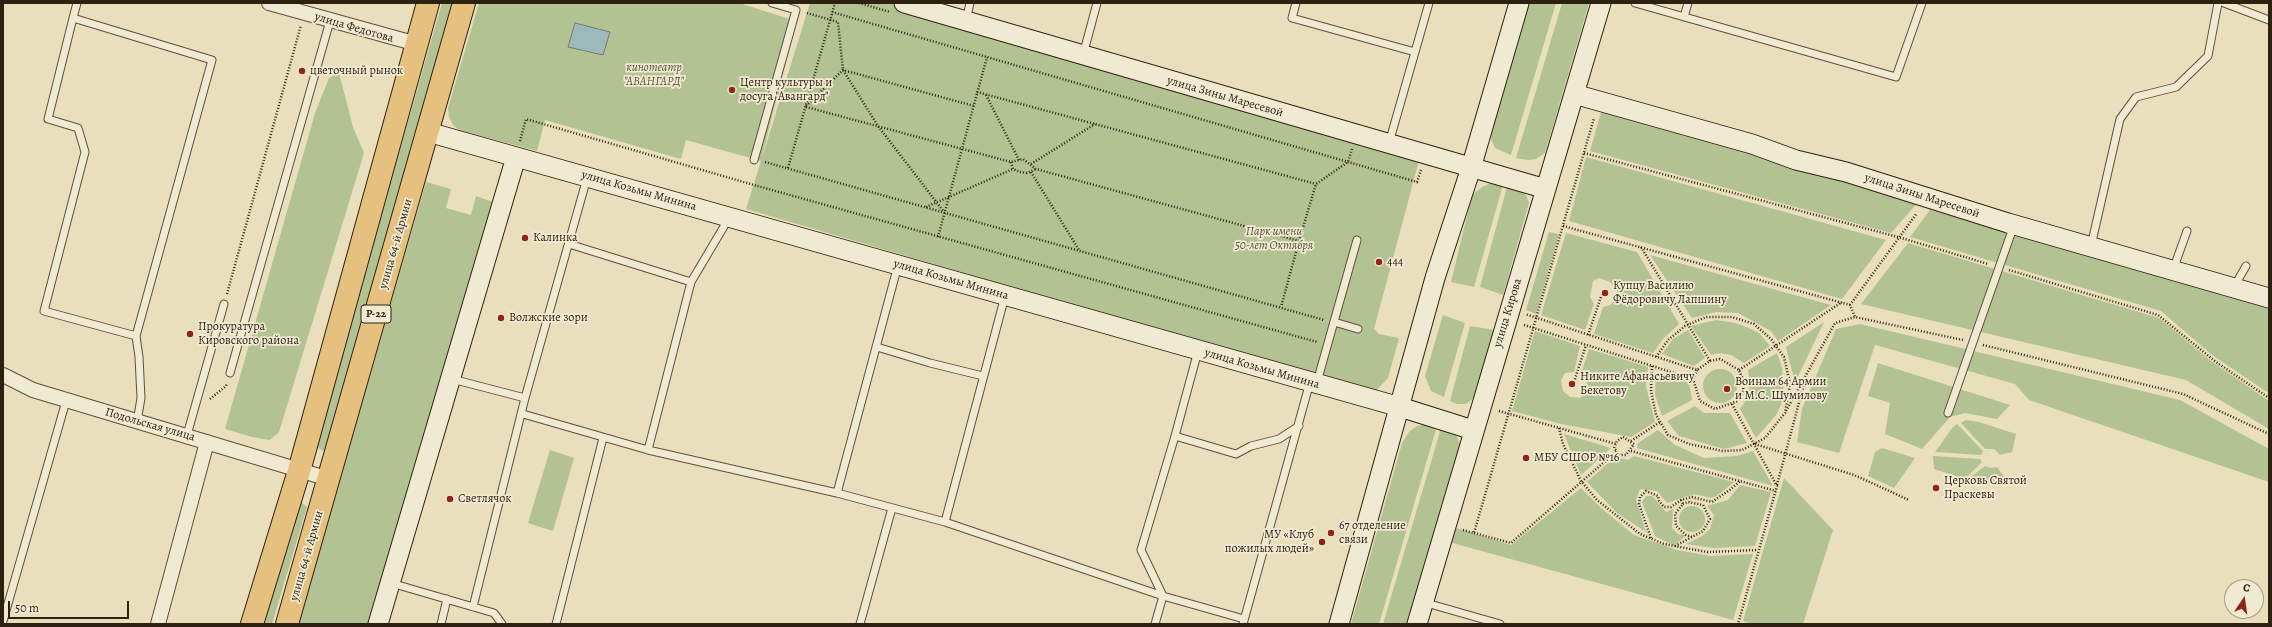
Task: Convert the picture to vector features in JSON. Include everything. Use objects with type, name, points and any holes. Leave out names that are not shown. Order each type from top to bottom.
[{"type":"highway","name":"Р-22","points":[[252,624],[298,471],[428,3]]},
{"type":"highway","name":"улица 64-й Армии","points":[[287,624],[464,3]]},
{"type":"street","name":"улица Федотова","points":[[270,3],[330,21],[417,44]]},
{"type":"street","name":"улица Зины Маресевой","points":[[904,3],[968,12],[1083,55],[1546,190]]},
{"type":"street","points":[[1339,624],[1435,278],[1471,168],[1519,3]]},
{"type":"street","name":"улица Кирова","points":[[1417,624],[1473,430],[1601,3]]},
{"type":"street","name":"улица Зины Маресевой","points":[[1574,94],[1599,100],[2014,224],[2269,298]]},
{"type":"street","name":"улица Козьмы Минина","points":[[428,132],[1400,407],[1473,430]]},
{"type":"street","points":[[378,624],[516,157]]},
{"type":"street","name":"Подольская улица","points":[[3,375],[33,390],[66,401],[187,435],[298,471],[329,479]]},
{"type":"street","points":[[158,624],[207,442]]},
{"type":"lane","points":[[77,3],[48,119],[78,128],[85,152],[44,311],[136,336]]},
{"type":"lane","points":[[754,160],[796,10],[772,3]]},
{"type":"lane","points":[[1083,55],[1097,3]]},
{"type":"lane","points":[[1296,3],[1292,18],[1415,52]]},
{"type":"lane","points":[[1388,145],[1429,3]]},
{"type":"lane","points":[[1635,3],[1896,77],[1922,3]]},
{"type":"lane","points":[[1684,17],[1688,3]]},
{"type":"lane","points":[[2091,246],[2120,119],[2136,96],[2176,87],[2208,56],[2218,3]]},
{"type":"lane","points":[[2224,3],[2269,20]]},
{"type":"lane","points":[[73,18],[212,60],[136,336],[139,357],[141,398],[137,422]]},
{"type":"lane","points":[[229,376],[330,21]]},
{"type":"lane","points":[[473,607],[523,414],[525,398],[587,176]]},
{"type":"lane","points":[[648,450],[691,282],[729,217]]},
{"type":"lane","points":[[1948,413],[2014,224]]},
{"type":"lane","points":[[2173,270],[2187,231]]},
{"type":"lane","points":[[523,414],[648,450],[837,493],[945,522],[1243,622],[1299,426],[1313,383],[1328,345],[1358,240]]},
{"type":"lane","points":[[568,244],[691,282]]},
{"type":"lane","points":[[837,493],[898,265]]},
{"type":"lane","points":[[2233,287],[2246,266]]},
{"type":"lane","points":[[945,522],[1005,295]]},
{"type":"lane","points":[[187,435],[224,304]]},
{"type":"lane","points":[[1334,322],[1358,329]]},
{"type":"lane","points":[[877,347],[930,363],[983,376]]},
{"type":"lane","points":[[1155,624],[1163,596],[1141,550],[1175,436],[1198,350]]},
{"type":"lane","points":[[451,378],[525,398]]},
{"type":"lane","points":[[3,621],[66,401]]},
{"type":"lane","points":[[1175,436],[1236,454],[1251,446],[1279,439],[1299,426]]},
{"type":"lane","points":[[556,624],[603,438]]},
{"type":"lane","points":[[860,624],[892,508]]},
{"type":"lane","points":[[390,583],[494,613],[502,624]]},
{"type":"lane","points":[[441,624],[447,599]]},
{"type":"lane","points":[[1423,602],[1495,623]]},
{"type":"path","points":[[788,168],[835,3]]},
{"type":"path","points":[[796,10],[838,22],[843,70],[878,126],[944,212]]},
{"type":"path","points":[[832,12],[1417,182],[1421,170]]},
{"type":"path","points":[[224,304],[304,13]]},
{"type":"path","points":[[938,236],[987,57]]},
{"type":"path","points":[[843,70],[974,106]]},
{"type":"path","points":[[806,107],[843,70]]},
{"type":"path","points":[[978,92],[1316,184]]},
{"type":"path","points":[[986,94],[1019,160]]},
{"type":"path","points":[[1474,533],[1599,100]]},
{"type":"path","points":[[806,107],[1011,162],[1019,160],[1031,164],[1036,170],[1299,241]]},
{"type":"path","points":[[516,157],[526,119],[1328,345]]},
{"type":"path","points":[[1031,164],[1095,124]]},
{"type":"path","points":[[1280,307],[1316,184],[1348,162],[1352,149]]},
{"type":"path","points":[[1584,153],[1898,237],[2158,314],[2216,362],[2269,398]]},
{"type":"path","points":[[754,160],[788,168],[1334,322]]},
{"type":"path","points":[[1011,162],[1013,169]]},
{"type":"path","points":[[926,207],[1013,169],[1023,173],[1036,170]]},
{"type":"path","points":[[1031,172],[1079,250]]},
{"type":"path","points":[[1850,305],[1898,237],[1929,198]]},
{"type":"path","points":[[1563,226],[1842,302],[1850,305],[1855,317]]},
{"type":"path","points":[[1641,247],[1710,361]]},
{"type":"path","points":[[1588,335],[1603,291]]},
{"type":"path","points":[[1740,370],[1842,302]]},
{"type":"path","points":[[1656,357],[1668,340],[1687,325],[1706,317],[1732,317],[1754,324],[1776,346],[1784,357],[1790,384],[1785,413]]},
{"type":"path","points":[[1652,366],[1651,392],[1656,415],[1668,435],[1689,444],[1723,451],[1742,450],[1765,438],[1785,413],[1835,323],[1855,317],[1973,342],[2183,394],[2269,434]]},
{"type":"path","points":[[1536,318],[1697,370]]},
{"type":"path","points":[[1506,319],[1693,379]]},
{"type":"path","points":[[1573,385],[1586,345]]},
{"type":"path","points":[[1720,359],[1740,370],[1744,382],[1743,391],[1738,401],[1715,409],[1700,401],[1693,379],[1697,370],[1710,361],[1720,359]]},
{"type":"path","points":[[194,412],[226,386],[229,376]]},
{"type":"path","points":[[1738,624],[1776,491],[1806,376]]},
{"type":"path","points":[[1732,404],[1777,486]]},
{"type":"path","points":[[1508,414],[1616,444]]},
{"type":"path","points":[[1631,441],[1660,422]]},
{"type":"path","points":[[1559,428],[1563,444],[1581,482],[1597,500],[1619,519],[1640,534],[1674,546],[1708,552],[1758,550]]},
{"type":"path","points":[[1623,438],[1631,441],[1634,444],[1631,451],[1626,455],[1620,454],[1614,448],[1623,438]]},
{"type":"path","points":[[1754,444],[1854,475],[1909,500]]},
{"type":"path","points":[[1446,525],[1511,543],[1617,451]]},
{"type":"path","points":[[1631,451],[1776,491]]},
{"type":"path","points":[[1651,538],[1639,504],[1640,497],[1646,491],[1653,492],[1658,496],[1659,501],[1664,507],[1671,507],[1681,500],[1692,497],[1715,501],[1732,489],[1740,480]]},
{"type":"path","points":[[1681,500],[1683,504]]},
{"type":"path","points":[[1703,506],[1705,500]]},
{"type":"path","points":[[1674,546],[1692,537],[1703,531],[1710,518],[1703,506],[1688,502],[1683,504],[1676,514],[1676,526],[1686,535],[1692,537]]},
{"type":"green space","points":[[442,3],[453,3],[328,446],[323,451],[317,447],[317,439]]},
{"type":"green space","name":"кинотеатр \"АВАНГАРД\"","points":[[479,3],[739,3],[796,21],[761,161],[686,140],[681,159],[545,120],[537,151],[459,130],[453,125],[449,117],[448,108]]},
{"type":"green space","name":"Парк имени 50-лет Октября","points":[[810,3],[891,3],[1420,157],[1374,329],[1379,334],[1399,338],[1388,378],[1374,393],[746,209]]},
{"type":"green space","points":[[1527,3],[1556,3],[1511,155],[1495,148],[1489,134]]},
{"type":"green space","points":[[1562,3],[1589,3],[1545,153],[1536,159],[1528,160],[1516,158]]},
{"type":"green space","points":[[339,73],[353,127],[364,153],[279,432],[270,440],[252,437],[225,429],[315,113],[329,78]]},
{"type":"green space","points":[[1602,109],[1919,201],[1891,233],[1590,151]]},
{"type":"green space","points":[[1586,157],[1886,240],[1842,299],[1569,221]]},
{"type":"green space","points":[[426,182],[451,189],[446,208],[471,215],[476,196],[493,202],[369,624],[298,624]]},
{"type":"green space","points":[[1494,182],[1503,185],[1474,287],[1451,282],[1472,195],[1482,187]]},
{"type":"green space","points":[[1507,187],[1519,189],[1526,195],[1529,203],[1503,295],[1480,287]]},
{"type":"green space","points":[[1932,207],[2269,308],[2269,390],[2267,392],[2212,355],[2161,311],[1910,237]]},
{"type":"green space","points":[[1549,232],[1559,234],[1536,314],[1526,310]]},
{"type":"green space","points":[[1566,233],[1637,252],[1679,324],[1663,339],[1653,353],[1594,334],[1603,307],[1610,305],[1616,299],[1617,289],[1610,282],[1599,278],[1593,281],[1590,297],[1594,304],[1585,330],[1541,315]]},
{"type":"green space","points":[[1908,243],[2159,318],[2211,361],[2269,401],[2269,429],[2186,380],[1861,304]]},
{"type":"green space","points":[[1650,255],[1831,305],[1778,341],[1771,331],[1738,313],[1716,312],[1692,318]]},
{"type":"green space","points":[[1443,315],[1465,323],[1444,397],[1431,391],[1425,376]]},
{"type":"green space","points":[[1716,320],[1735,323],[1749,328],[1759,333],[1770,346],[1744,363],[1731,355],[1720,353],[1711,355],[1691,326]]},
{"type":"green space","points":[[1824,322],[1795,383],[1786,347]]},
{"type":"green space","points":[[1860,324],[2180,400],[2269,449],[2269,482],[2029,400],[2015,384],[1875,345],[1839,453],[1797,442],[1802,409],[1836,329]]},
{"type":"green space","points":[[1470,326],[1495,330],[1475,397],[1466,404],[1457,404],[1450,401]]},
{"type":"green space","points":[[1688,330],[1705,358],[1694,366],[1662,354],[1673,339]]},
{"type":"green space","points":[[1535,331],[1580,346],[1574,372],[1565,373],[1561,380],[1563,391],[1570,397],[1580,398],[1586,391],[1587,383],[1581,374],[1589,349],[1648,367],[1646,386],[1655,422],[1631,437],[1561,424],[1512,411]]},
{"type":"green space","points":[[1777,353],[1782,367],[1784,398],[1776,415],[1756,438],[1740,409],[1748,397],[1750,384],[1748,370]]},
{"type":"green space","points":[[1878,363],[2010,405],[1997,419],[1965,413],[1950,417],[1922,449],[1885,434],[1890,403],[1868,396]]},
{"type":"green space","points":[[1717,369],[1723,369],[1732,374],[1736,380],[1736,392],[1732,398],[1723,403],[1717,403],[1708,398],[1703,389],[1703,383],[1708,374]]},
{"type":"green space","points":[[1656,373],[1689,381],[1692,400],[1662,416],[1655,395]]},
{"type":"green space","points":[[1695,406],[1704,413],[1730,413],[1747,443],[1724,449],[1679,436],[1667,421]]},
{"type":"green space","points":[[1966,420],[1979,422],[2016,434],[2012,452],[2000,455],[1994,449],[1985,449],[1961,423]]},
{"type":"green space","points":[[1427,424],[1437,426],[1379,624],[1351,624],[1402,443],[1409,432],[1417,426]]},
{"type":"green space","points":[[1957,424],[1983,451],[1981,455],[1935,452],[1952,428]]},
{"type":"green space","points":[[1441,428],[1456,435],[1460,443],[1460,451],[1409,624],[1383,624]]},
{"type":"green space","points":[[1658,430],[1675,445],[1704,458],[1737,456],[1753,451],[1773,486],[1637,448],[1638,443]]},
{"type":"green space","points":[[1564,434],[1611,448],[1581,475]]},
{"type":"green space","points":[[1882,448],[1915,458],[1894,488],[1868,476],[1875,452]]},
{"type":"green space","points":[[550,450],[574,458],[553,531],[528,523]]},
{"type":"green space","points":[[1634,456],[1734,482],[1717,496],[1711,498],[1694,494],[1667,503],[1657,491],[1640,489],[1636,500],[1646,532],[1617,513],[1587,482],[1615,457],[1628,460]]},
{"type":"green space","points":[[1933,456],[1980,459],[1982,462],[1965,479],[1934,469]]},
{"type":"green space","points":[[1985,466],[1991,468],[1997,467],[2005,478],[2003,485],[1968,479]]},
{"type":"green space","points":[[1784,478],[1833,530],[1803,624],[1753,624],[1743,621]]},
{"type":"green space","points":[[1740,485],[1771,492],[1755,546],[1713,548],[1686,544],[1702,536],[1710,529],[1714,515],[1707,506],[1728,500]]},
{"type":"green space","points":[[1581,488],[1601,508],[1634,535],[1677,550],[1710,556],[1753,554],[1733,620],[1445,541],[1450,526],[1511,545]]},
{"type":"green space","points":[[1646,496],[1652,496],[1666,512],[1673,509],[1672,528],[1678,534],[1686,535],[1674,546],[1655,536],[1642,502]]},
{"type":"green space","points":[[301,502],[307,507],[272,624],[261,624],[297,505]]},
{"type":"green space","points":[[1692,506],[1701,510],[1705,519],[1701,528],[1692,532],[1683,528],[1679,519],[1683,510]]},
{"type":"water","points":[[575,23],[610,32],[603,55],[568,47]]},
{"type":"place","name":"цветочный рынок","points":[[302,71]]},
{"type":"place","name":"Центр культуры и досуга \"Авангард\"","points":[[732,90]]},
{"type":"place","name":"Калинка","points":[[525,238]]},
{"type":"place","name":"444","points":[[1379,262]]},
{"type":"place","name":"Купцу Василию Фёдоровичу Лапшину","points":[[1605,293]]},
{"type":"place","name":"Волжские зори","points":[[501,318]]},
{"type":"place","name":"Прокуратура Кировского района","points":[[190,334]]},
{"type":"place","name":"Никите Афанасьевичу Бекетову","points":[[1572,384]]},
{"type":"place","name":"Воинам 64 Армии и М.С. Шумилову","points":[[1727,389]]},
{"type":"place","name":"МБУ СШОР №16","points":[[1526,458]]},
{"type":"place","name":"Церковь Святой Праскевы","points":[[1936,488]]},
{"type":"place","name":"Светлячок","points":[[450,499]]},
{"type":"place","name":"67 отделение связи","points":[[1331,533]]},
{"type":"place","name":"МУ «Клуб пожилых людей»","points":[[1322,542]]}]
